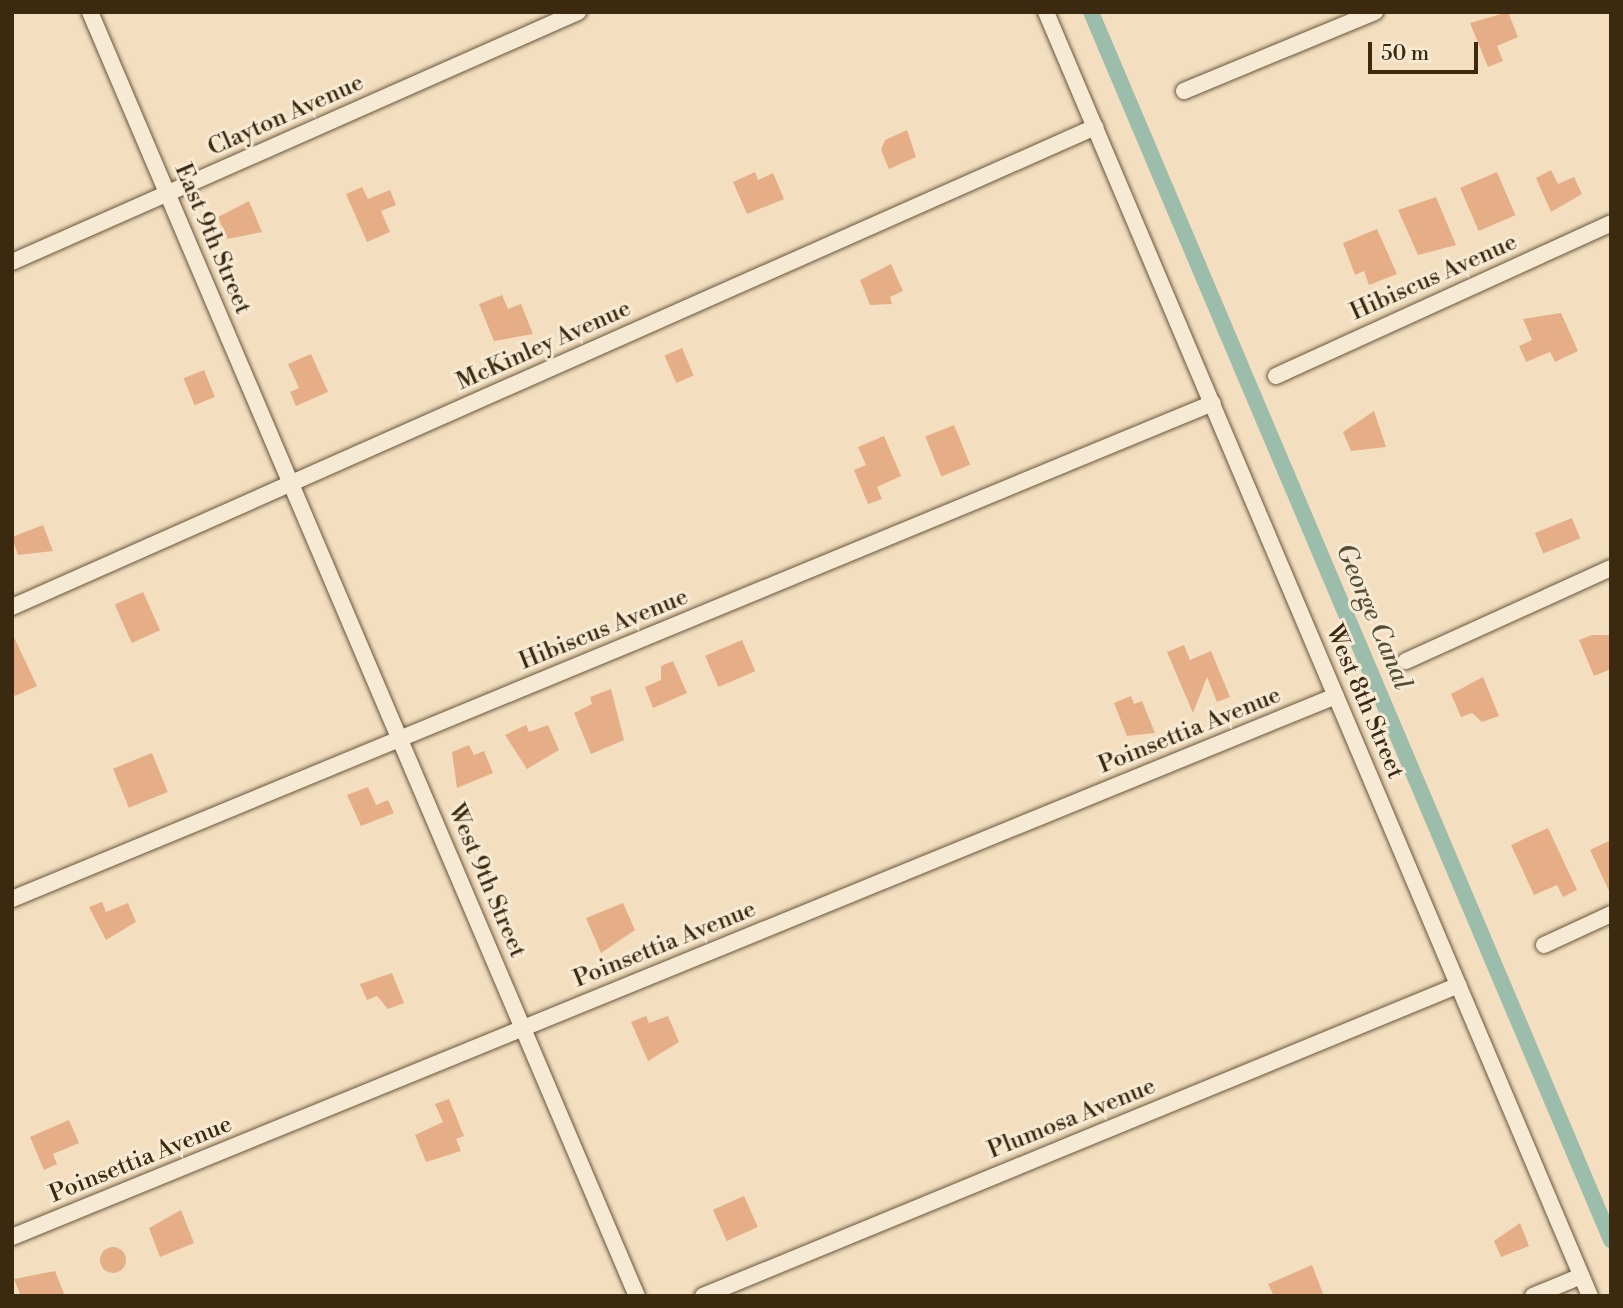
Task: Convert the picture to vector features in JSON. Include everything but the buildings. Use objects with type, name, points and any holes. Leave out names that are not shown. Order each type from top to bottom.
[{"type":"street","name":"East 9th Street","points":[[90,12],[293,483]]},
{"type":"street","name":"Clayton Avenue","points":[[12,262],[578,12]]},
{"type":"street","name":"West 8th Street","points":[[1046,12],[1590,1296]]},
{"type":"street","points":[[1184,91],[1375,12]]},
{"type":"street","name":"McKinley Avenue","points":[[12,607],[1095,127]]},
{"type":"street","name":"Hibiscus Avenue","points":[[1276,376],[1611,223]]},
{"type":"street","name":"Hibiscus Avenue","points":[[12,899],[1213,403]]},
{"type":"street","name":"West 9th Street","points":[[293,483],[637,1296]]},
{"type":"street","points":[[1406,661],[1611,568]]},
{"type":"street","name":"Poinsettia Avenue","points":[[12,1237],[1336,696]]},
{"type":"street","points":[[1544,945],[1611,914]]},
{"type":"street","name":"Plumosa Avenue","points":[[703,1296],[1459,985]]},
{"type":"street","points":[[1533,1296],[1581,1276]]},
{"type":"waterway","name":"George Canal","points":[[1091,12],[1611,1240]]}]
